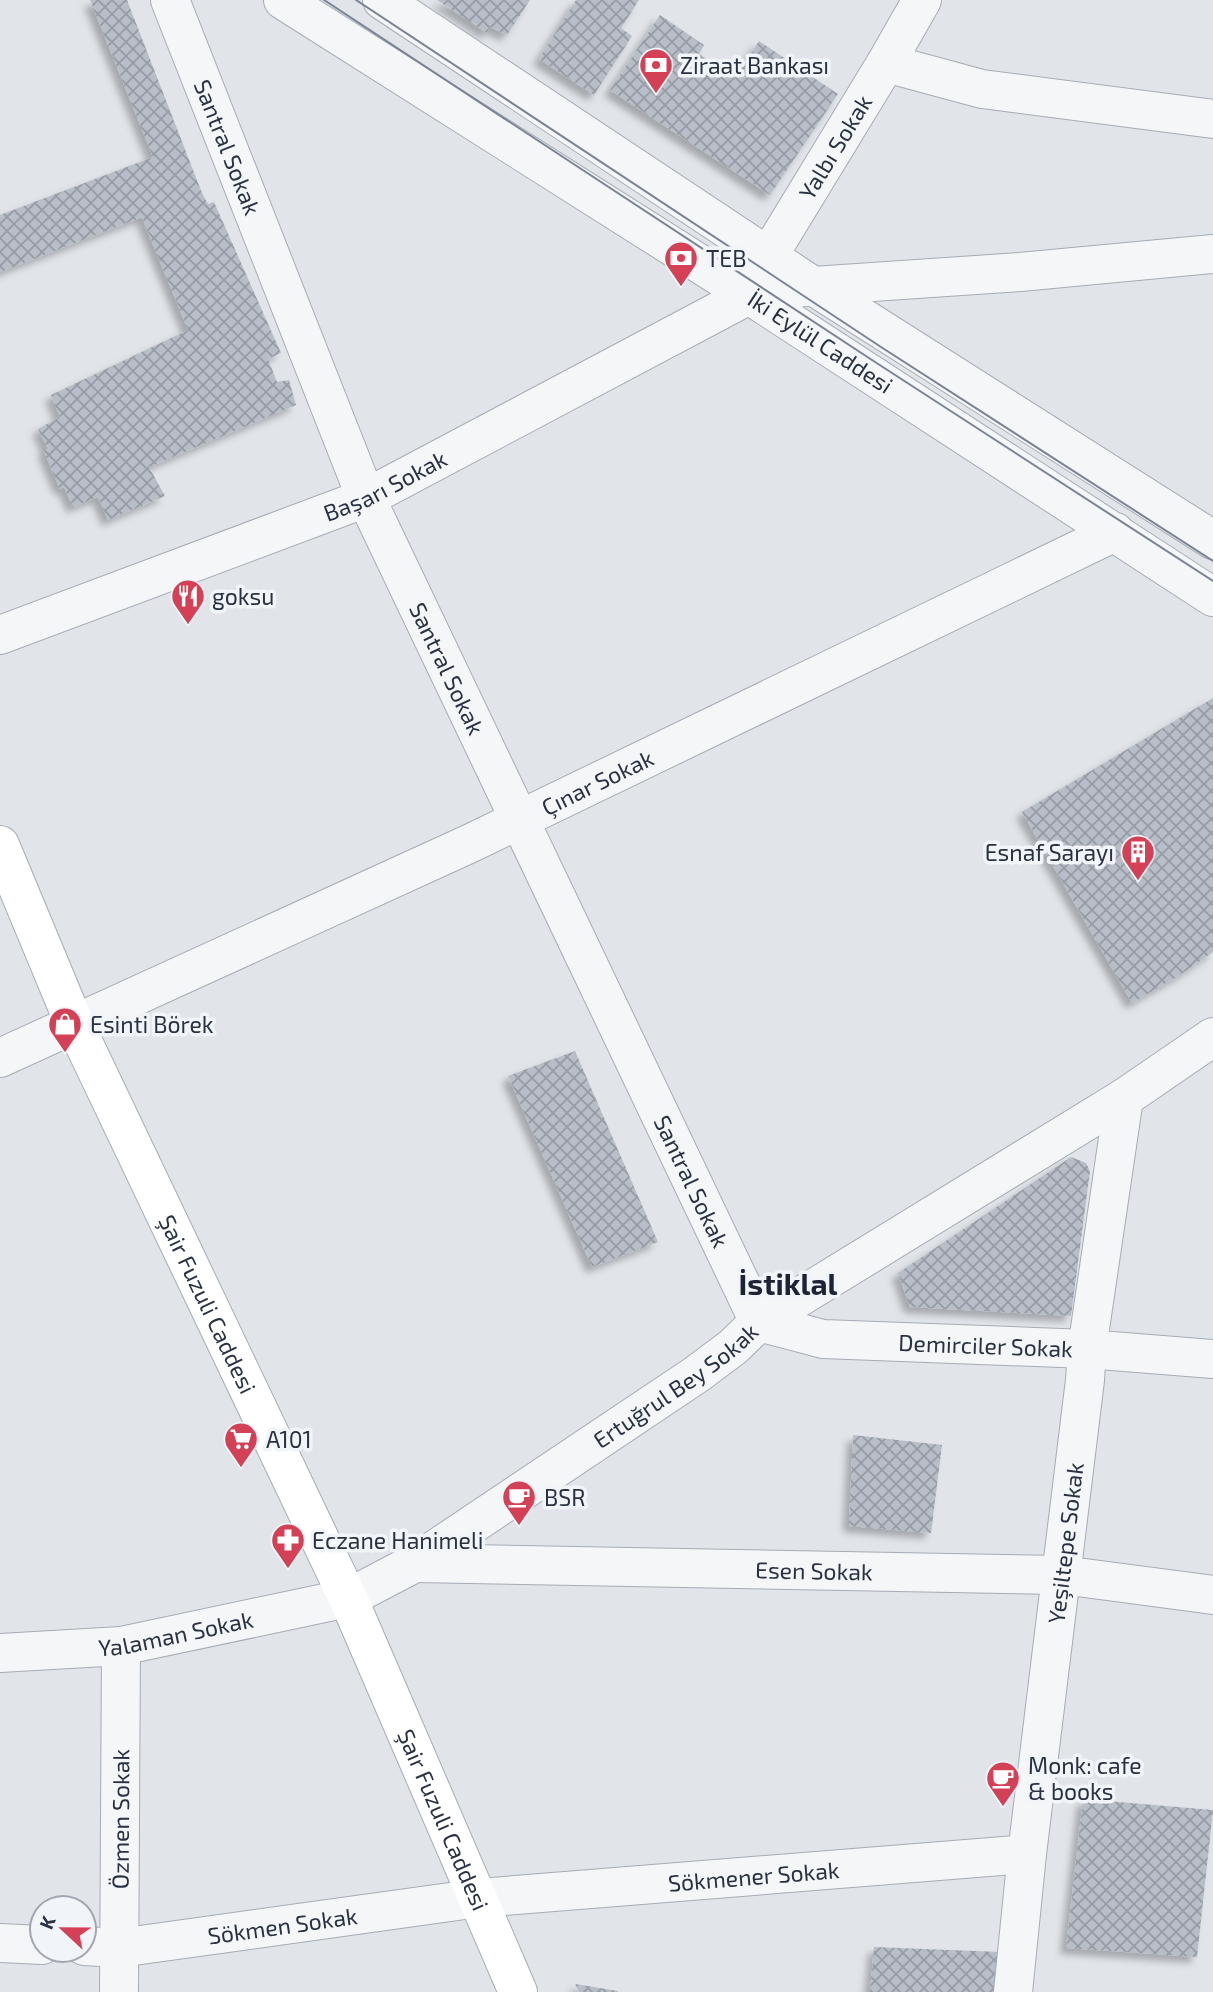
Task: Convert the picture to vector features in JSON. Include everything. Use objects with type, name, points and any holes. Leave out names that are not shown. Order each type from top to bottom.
[{"type":"main road","name":"Şair Fuzuli Caddesi","points":[[0,845],[74,1023],[348,1598],[518,1992]]},
{"type":"street","name":"Santral Sokak","points":[[170,0],[366,498],[759,1322]]},
{"type":"street","name":"İki Eylül Caddesi","points":[[282,0],[749,295],[1213,597]]},
{"type":"street","points":[[382,0],[813,286],[1213,540]]},
{"type":"street","name":"Yalbı Sokak","points":[[749,295],[769,255],[922,0]]},
{"type":"street","points":[[886,63],[982,89],[1213,119]]},
{"type":"street","name":"Başarı Sokak","points":[[0,635],[366,498],[749,295],[813,286],[1020,272],[1213,254]]},
{"type":"street","name":"Çınar Sokak","points":[[0,1058],[458,849],[1115,532]]},
{"type":"street","name":"Ertuğrul Bey Sokak","points":[[348,1598],[415,1563],[697,1374],[733,1347],[759,1322],[1124,1098],[1213,1037]]},
{"type":"street","name":"Yeşiltepe Sokak","points":[[1013,1992],[1087,1349],[1124,1098]]},
{"type":"street","name":"Demirciler Sokak","points":[[759,1322],[823,1339],[1087,1349],[1213,1359]]},
{"type":"street","name":"Esen Sokak","points":[[415,1563],[1062,1575],[1213,1595]]},
{"type":"street","name":"Yalaman Sokak","points":[[1,1650],[121,1646],[348,1598]]},
{"type":"street","name":"Özmen Sokak","points":[[119,1992],[102,1947],[121,1646]]},
{"type":"street","name":"Sökmener Sokak","points":[[479,1898],[1027,1854]]},
{"type":"street","name":"Sökmen Sokak","points":[[102,1947],[479,1898]]},
{"type":"street","points":[[0,1943],[28,1944]]},
{"type":"building","points":[[90,0],[127,0],[202,193],[208,204],[214,202],[281,353],[268,359],[277,382],[289,380],[296,405],[149,467],[165,496],[108,520],[98,497],[73,507],[64,487],[60,489],[43,449],[48,449],[38,429],[60,417],[51,395],[188,330],[142,217],[0,272],[0,215],[153,157]]},
{"type":"building","points":[[437,0],[530,0],[507,35],[490,27],[487,33]]},
{"type":"building","points":[[576,0],[639,0],[621,28],[632,36],[594,95],[539,59]]},
{"type":"building","points":[[660,15],[704,45],[699,54],[735,78],[759,41],[838,94],[770,195],[610,90]]},
{"type":"building","name":"Esnaf Sarayı","points":[[1213,698],[1213,952],[1132,1003],[1022,812]]},
{"type":"building","points":[[575,1051],[658,1242],[592,1267],[508,1076]]},
{"type":"building","points":[[1071,1157],[1086,1163],[1090,1171],[1071,1316],[910,1307],[898,1273]]},
{"type":"building","points":[[853,1435],[942,1445],[931,1533],[849,1526]]},
{"type":"building","points":[[1083,1799],[1213,1810],[1197,1957],[1066,1948]]},
{"type":"building","points":[[874,1947],[1000,1952],[996,1992],[870,1992]]},
{"type":"building","points":[[575,1984],[618,1991],[618,1992],[579,1992]]},
{"type":"tram line","points":[[324,0],[1213,581]]},
{"type":"tram line","points":[[356,0],[881,347],[1213,561]]},
{"type":"place","name":"Ziraat Bankası","points":[[656,95]]},
{"type":"place","name":"TEB","points":[[681,288]]},
{"type":"place","name":"goksu","points":[[188,626]]},
{"type":"place","name":"Esnaf Sarayı","points":[[1138,882]]},
{"type":"place","name":"Esinti Börek","points":[[65,1054]]},
{"type":"place","name":"A101","points":[[241,1469]]},
{"type":"place","name":"BSR","points":[[519,1527]]},
{"type":"place","name":"Eczane Hanimeli","points":[[288,1570]]},
{"type":"place","name":"Monk: cafe & books","points":[[1003,1808]]},
{"type":"district","name":"İstiklal","points":[[788,1283]]}]
